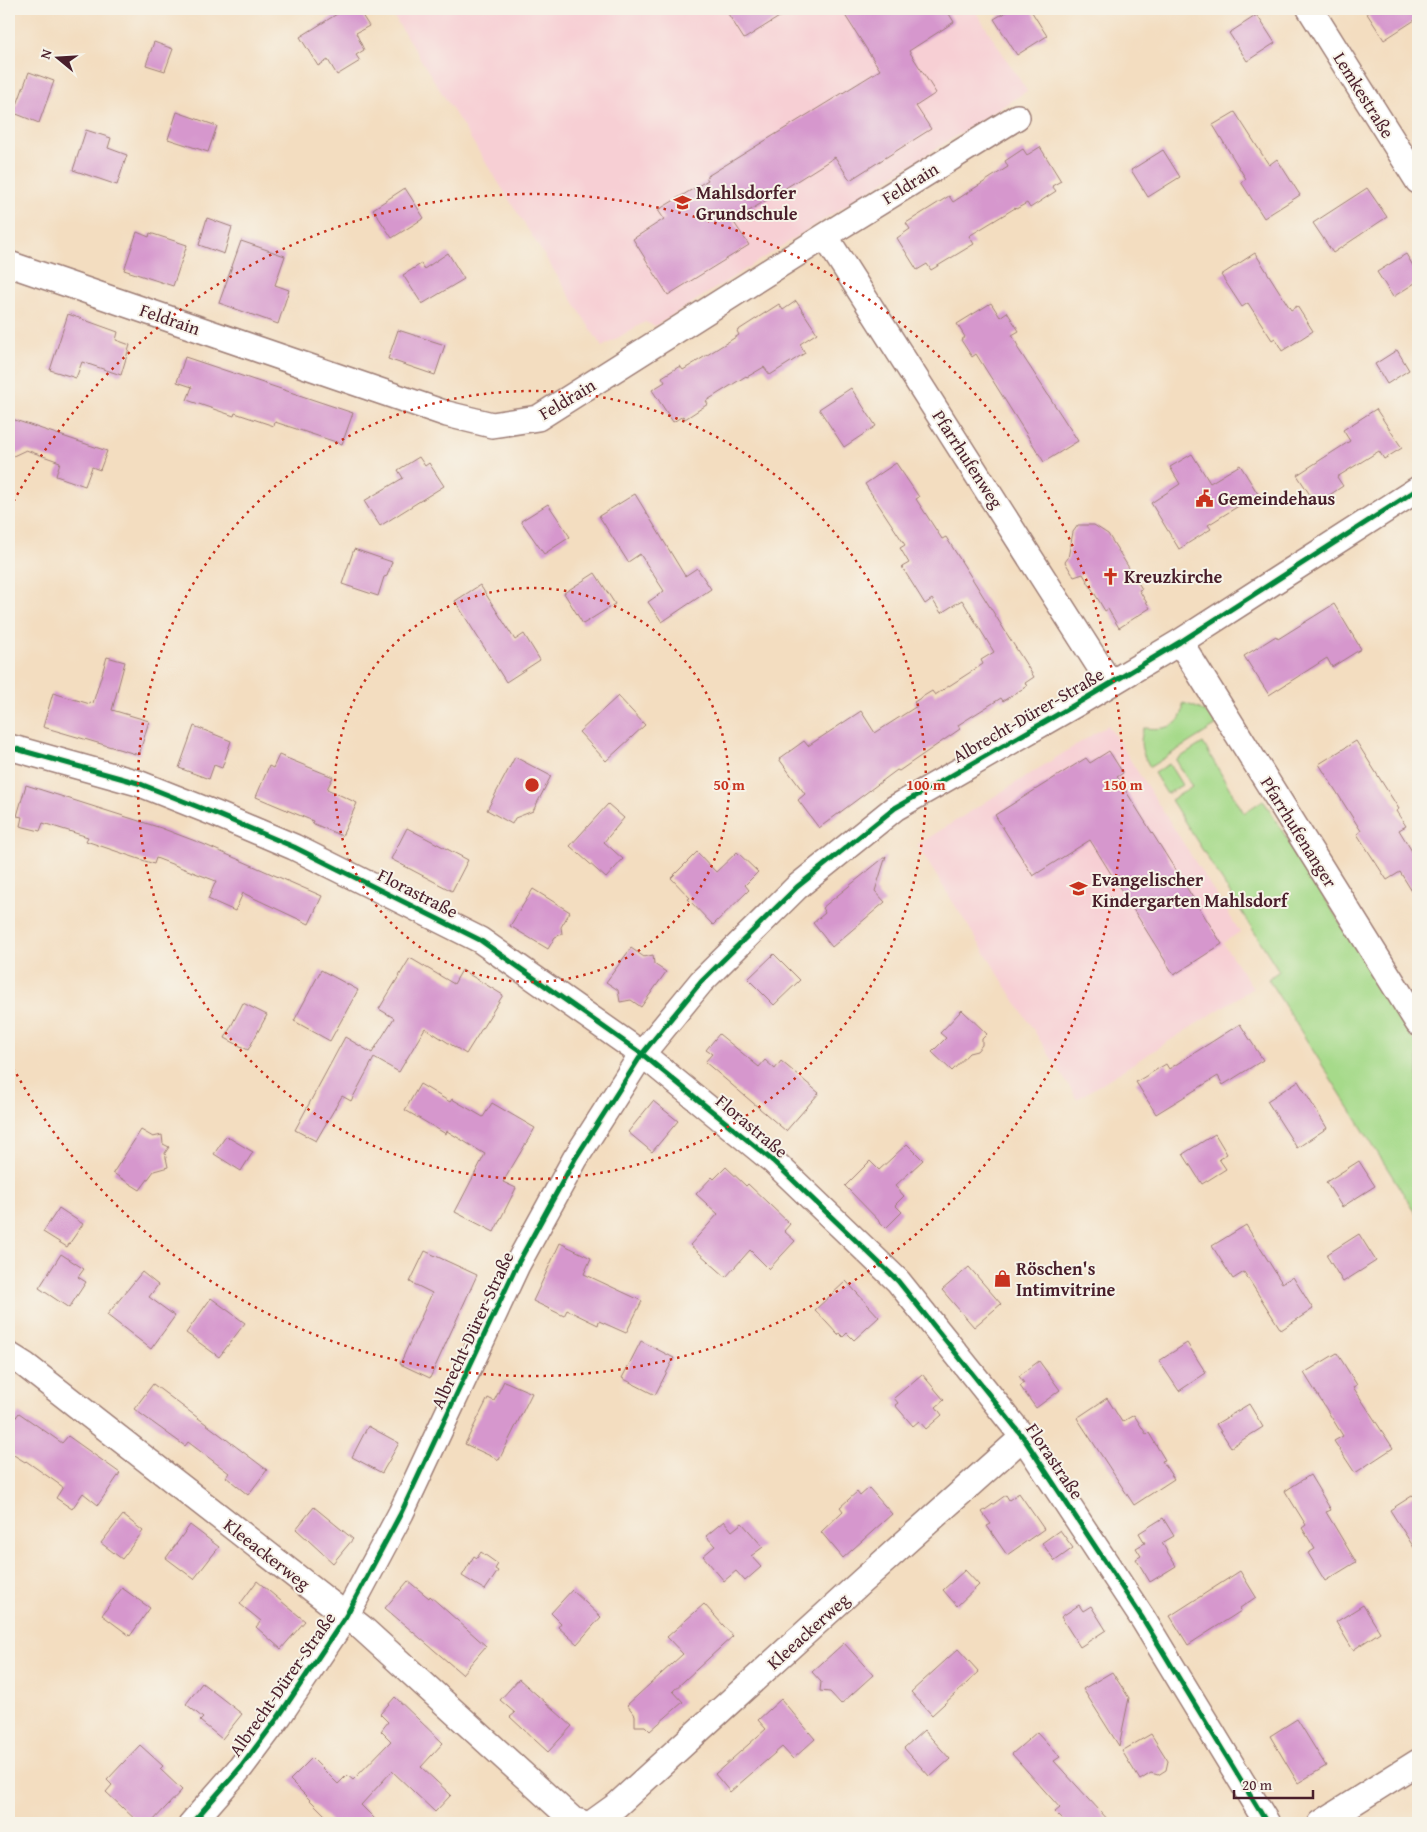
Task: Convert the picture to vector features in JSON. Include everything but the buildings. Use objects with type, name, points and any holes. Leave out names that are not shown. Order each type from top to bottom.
[{"type":"street","name":"Lemkestraße","points":[[1310,9],[1418,181]]},
{"type":"street","name":"Feldrain","points":[[9,264],[438,410],[492,425],[538,418],[1016,117]]},
{"type":"street","name":"Pfarrhufenweg","points":[[825,236],[1110,684]]},
{"type":"street","name":"Albrecht-Dürer-Straße","points":[[192,1823],[241,1767],[278,1719],[346,1616],[402,1513],[517,1265],[575,1159],[642,1054],[701,982],[797,887],[895,808],[1180,642],[1418,489]]},
{"type":"street","name":"Pfarrhufenanger","points":[[1180,642],[1418,1023]]},
{"type":"street","name":"Florastraße","points":[[9,747],[138,783],[216,814],[294,847],[480,940],[642,1054],[773,1161],[898,1281],[1024,1438],[1143,1619],[1268,1823]]},
{"type":"street","name":"Kleeackerweg","points":[[9,1355],[40,1377],[361,1627],[573,1820],[583,1823]]},
{"type":"street","name":"Kleeackerweg","points":[[592,1823],[616,1806],[854,1589],[1024,1438]]},
{"type":"street","points":[[1321,1823],[1418,1762]]},
{"type":"shaded area","name":"Mahlsdorfer Grundschule","points":[[389,9],[974,9],[1027,91],[662,322],[654,326],[645,322],[602,347]]},
{"type":"shaded area","name":"Evangelischer Kindergarten Mahlsdorf","points":[[1108,725],[1240,932],[1223,943],[1253,988],[1077,1099],[917,845]]},
{"type":"green space","points":[[1183,703],[1203,711],[1217,725],[1150,767],[1142,748],[1141,739],[1144,728],[1165,728],[1175,724],[1182,714]]},
{"type":"green space","points":[[1203,743],[1244,813],[1263,800],[1418,1047],[1418,1217],[1268,979],[1279,971],[1171,800],[1192,787],[1176,760]]},
{"type":"green space","points":[[1169,764],[1182,785],[1167,794],[1154,773]]},
{"type":"cycle path","points":[[192,1823],[241,1767],[277,1719],[346,1616],[401,1513],[517,1265],[575,1159],[642,1054],[701,982],[797,887],[895,808],[1180,642],[1418,489]]},
{"type":"cycle path","points":[[9,747],[138,783],[216,814],[294,847],[480,940],[642,1054],[773,1161],[898,1281],[1023,1437],[1143,1619],[1267,1823]]},
{"type":"place","name":"Mahlsdorfer Grundschule","points":[[682,202]]},
{"type":"place","name":"Gemeindehaus","points":[[1204,498]]},
{"type":"place","name":"Kreuzkirche","points":[[1110,576]]},
{"type":"place","name":"Evangelischer Kindergarten Mahlsdorf","points":[[1078,889]]},
{"type":"place","name":"Röschen's Intimvitrine","points":[[1002,1278]]}]
